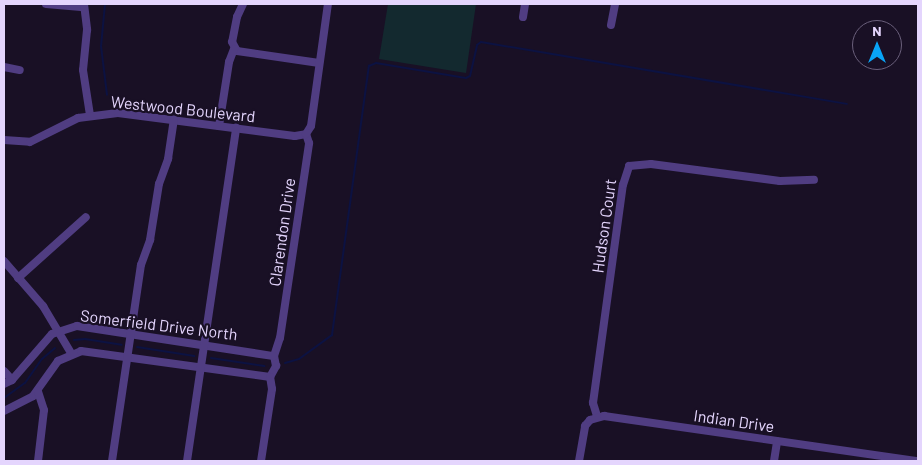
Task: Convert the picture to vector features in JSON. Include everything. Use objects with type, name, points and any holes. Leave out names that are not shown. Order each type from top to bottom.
[{"type":"street","points":[[46,4],[84,5],[87,30],[83,70],[90,115]]},
{"type":"street","points":[[220,126],[229,62],[234,49],[236,16],[243,4]]},
{"type":"street","name":"Clarendon Drive","points":[[261,461],[272,389],[270,377],[276,366],[274,356],[280,338],[309,143],[306,134],[311,126],[328,4]]},
{"type":"street","points":[[523,17],[525,4]]},
{"type":"street","points":[[611,25],[614,4]]},
{"type":"street","points":[[234,49],[240,52],[319,63]]},
{"type":"street","points":[[4,67],[20,70]]},
{"type":"street","name":"Westwood Boulevard","points":[[4,140],[33,141],[63,124],[90,115],[118,113],[296,136],[306,134]]},
{"type":"street","points":[[112,461],[141,265],[150,240],[174,119]]},
{"type":"street","points":[[187,461],[236,128]]},
{"type":"street","name":"Hudson Court","points":[[596,416],[594,395],[622,185],[629,166],[651,164],[780,181],[814,180]]},
{"type":"street","points":[[18,278],[86,217]]},
{"type":"street","points":[[4,261],[60,330],[71,353]]},
{"type":"street","name":"Somerfield Drive North","points":[[4,384],[12,380],[38,347],[60,330],[86,326],[274,356]]},
{"type":"street","points":[[4,411],[38,391],[58,361],[71,353],[91,352],[201,369],[270,377]]},
{"type":"street","points":[[4,371],[12,380]]},
{"type":"street","points":[[38,391],[44,410],[38,461]]},
{"type":"street","points":[[579,461],[585,426],[596,416]]},
{"type":"street","name":"Indian Drive","points":[[596,416],[918,461]]},
{"type":"street","points":[[774,461],[777,441]]},
{"type":"green space","points":[[388,4],[476,4],[466,73],[379,59]]},
{"type":"waterway","points":[[105,4],[101,46],[107,95]]},
{"type":"waterway","points":[[285,363],[299,359],[332,335],[369,66],[376,63],[466,78],[470,76],[477,45],[481,42],[847,104]]},
{"type":"waterway","points":[[74,340],[85,339],[122,345]]},
{"type":"waterway","points":[[137,347],[194,356]]},
{"type":"waterway","points":[[4,398],[25,383],[42,359],[55,348]]},
{"type":"waterway","points":[[211,358],[264,366]]}]
